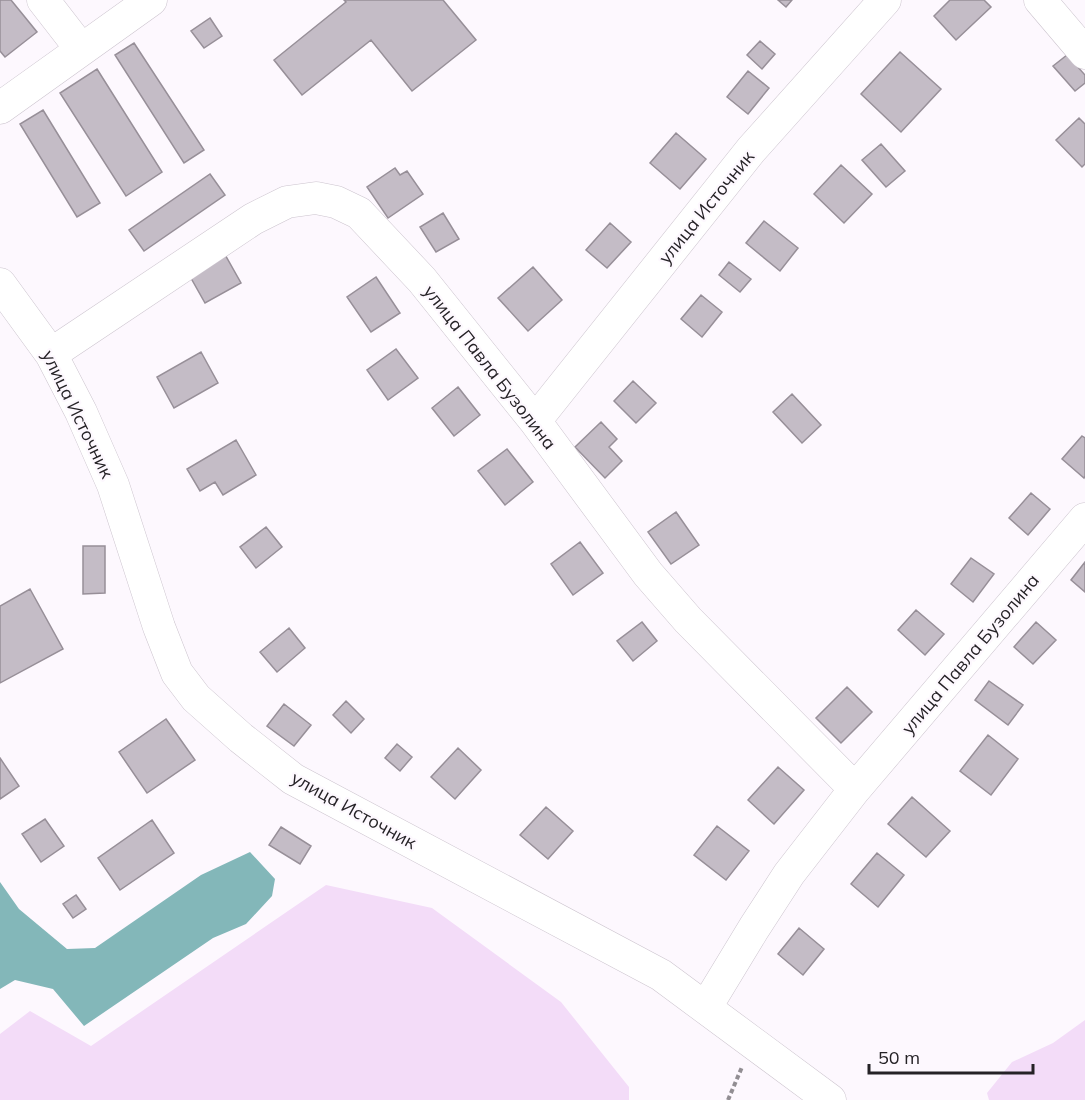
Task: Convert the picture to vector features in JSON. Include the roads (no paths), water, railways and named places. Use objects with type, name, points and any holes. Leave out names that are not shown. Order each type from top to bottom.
[{"type":"street","points":[[43,0],[81,49]]},
{"type":"street","points":[[0,108],[152,0]]},
{"type":"street","name":"улица Источник","points":[[535,421],[751,150],[885,0]]},
{"type":"street","points":[[1040,0],[1085,53]]},
{"type":"street","name":"улица Павла Бузолина","points":[[51,354],[254,219],[286,202],[316,198],[336,202],[359,213],[422,280],[535,421],[648,574],[688,620],[855,789]]},
{"type":"street","name":"улица Источник","points":[[0,284],[51,354],[81,412],[113,485],[159,627],[177,673],[196,698],[241,738],[293,779],[661,975],[830,1100]]},
{"type":"street","name":"улица Павла Бузолина","points":[[706,1007],[789,874],[855,789],[1085,519]]},
{"type":"water","points":[[250,852],[275,879],[272,896],[246,924],[213,938],[84,1026],[53,989],[15,980],[0,989],[0,882],[19,909],[67,949],[95,948],[201,875]]}]
